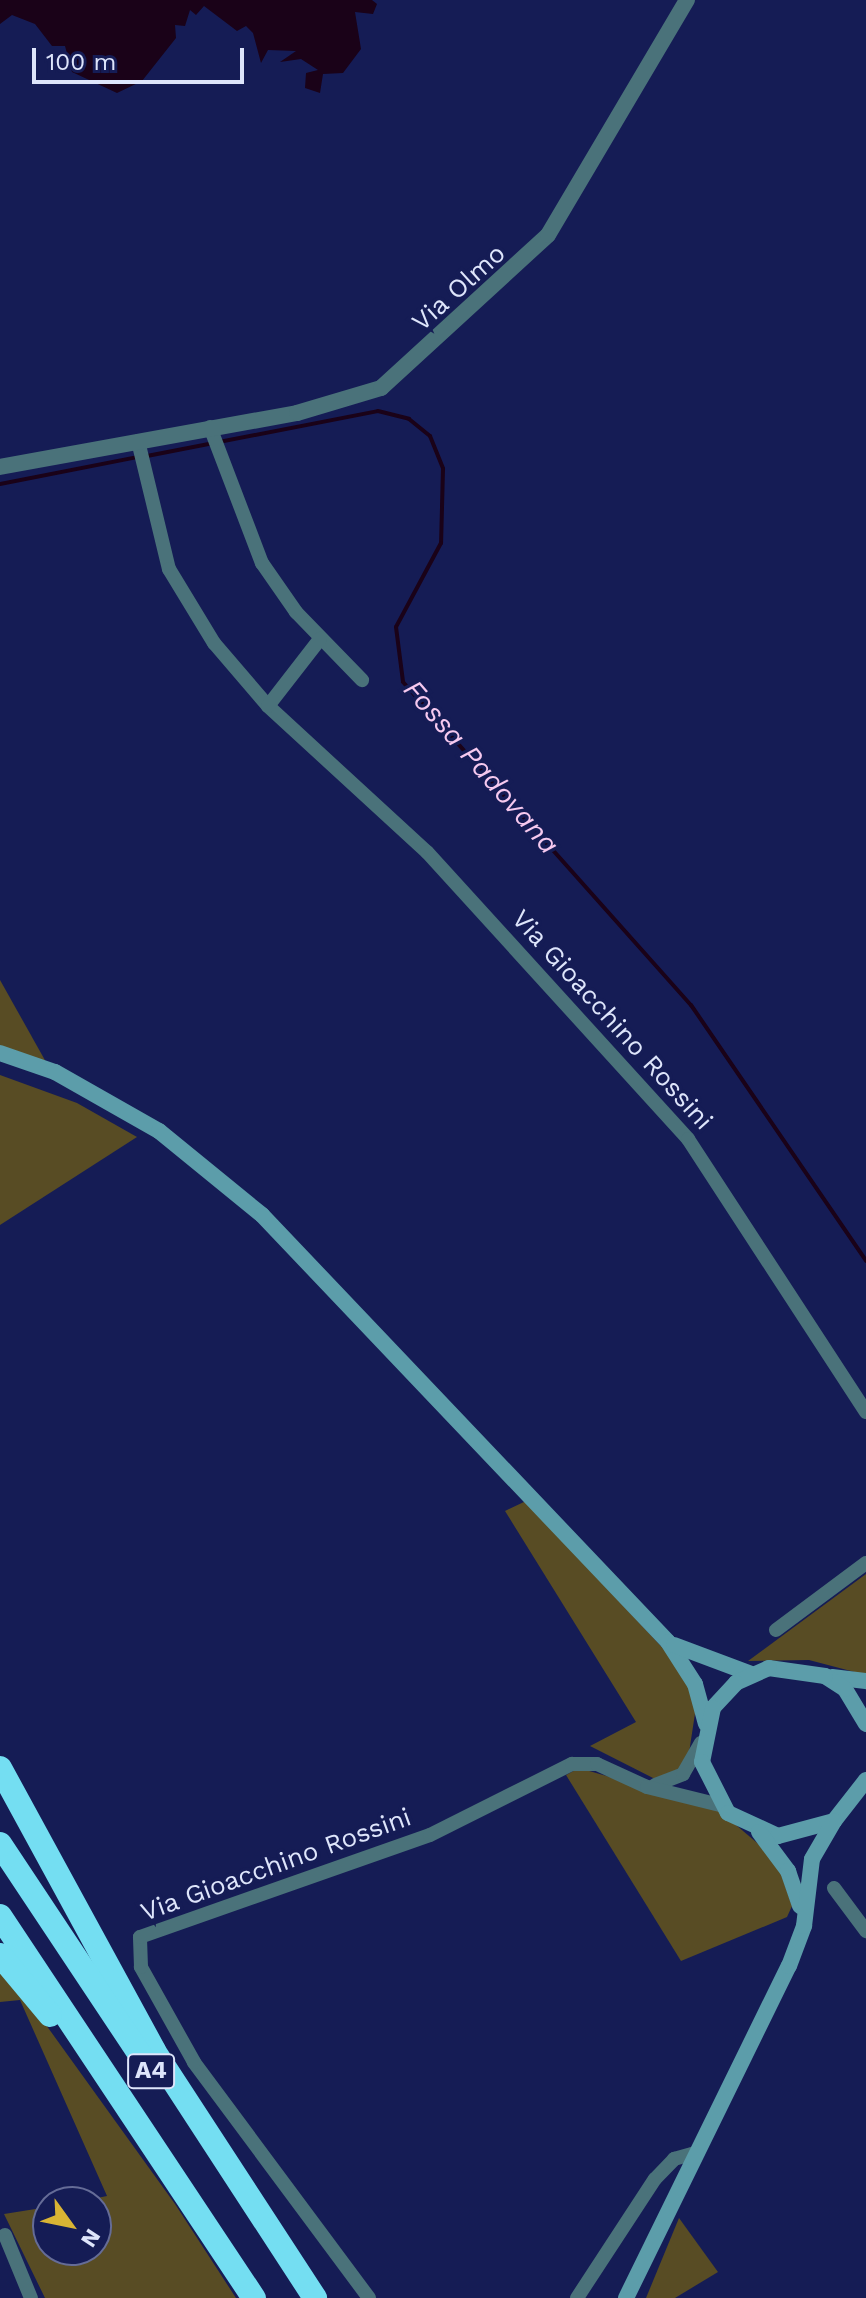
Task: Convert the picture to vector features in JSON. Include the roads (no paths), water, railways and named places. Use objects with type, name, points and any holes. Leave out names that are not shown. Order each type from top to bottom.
[{"type":"highway","points":[[0,1768],[154,2051],[315,2298]]},
{"type":"highway","name":"A4","points":[[0,1844],[301,2298]]},
{"type":"highway","name":"A4","points":[[0,1916],[254,2298]]},
{"type":"highway","points":[[0,1955],[134,2118]]},
{"type":"main road","points":[[0,1053],[55,1072],[159,1131],[262,1215],[668,1642],[695,1684],[704,1731],[705,1773],[720,1805],[759,1832],[795,1884],[804,1926]]},
{"type":"main road","points":[[668,1642],[751,1674]]},
{"type":"main road","points":[[704,1731],[723,1694],[751,1674],[788,1666],[825,1676],[866,1681]]},
{"type":"main road","points":[[825,1676],[845,1689],[866,1724]]},
{"type":"main road","points":[[626,2298],[804,1926],[812,1859],[834,1821],[866,1780]]},
{"type":"main road","points":[[759,1832],[798,1835],[834,1821]]},
{"type":"street","name":"Via Olmo","points":[[0,467],[212,437],[353,401],[412,364],[548,235],[687,0]]},
{"type":"street","points":[[212,437],[262,563],[320,639],[362,680]]},
{"type":"street","name":"Via Gioacchino Rossini","points":[[139,445],[175,579],[214,643],[268,706],[427,852],[688,1139],[866,1412]]},
{"type":"street","points":[[268,706],[320,639]]},
{"type":"street","points":[[776,1630],[866,1563]]},
{"type":"street","points":[[647,1787],[683,1774],[704,1731]]},
{"type":"street","name":"Via Gioacchino Rossini","points":[[369,2298],[194,2062],[141,1967],[140,1937],[430,1835],[572,1764],[597,1764],[647,1787],[720,1805]]},
{"type":"street","points":[[834,1888],[866,1931]]},
{"type":"street","points":[[577,2298],[655,2179],[674,2159],[698,2152]]},
{"type":"street","points":[[5,2235],[31,2298]]},
{"type":"waterway","name":"Fossa Padovana","points":[[147,456],[378,411],[409,419],[430,436],[443,469],[441,543],[396,627],[403,682],[691,1005],[866,1261]]},
{"type":"waterway","name":"Fossa Padovana","points":[[0,484],[138,457]]}]
